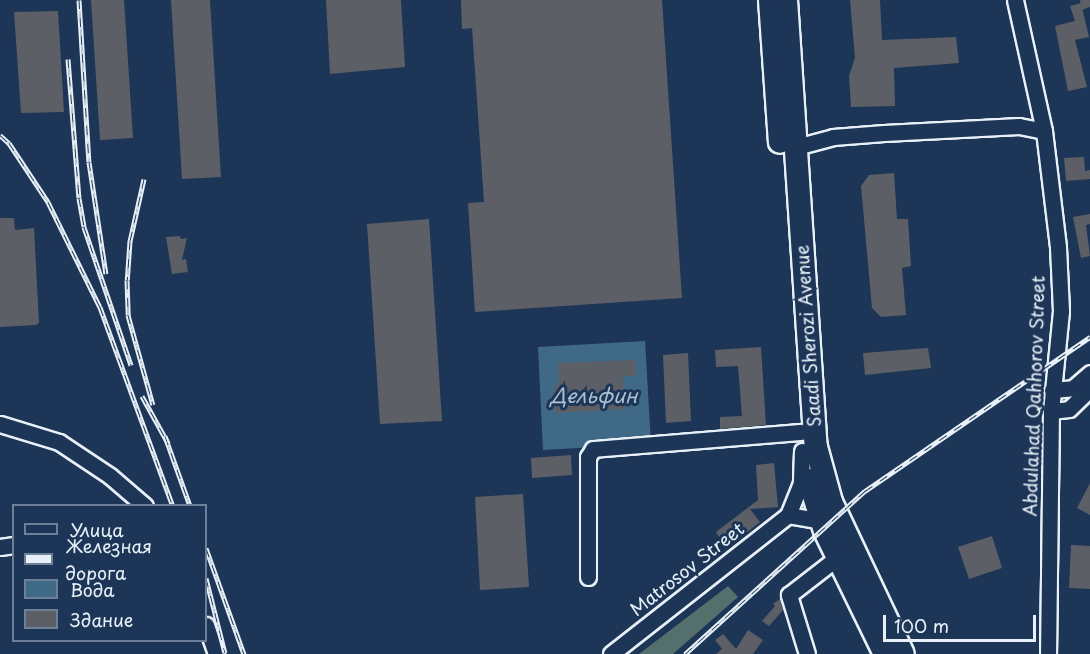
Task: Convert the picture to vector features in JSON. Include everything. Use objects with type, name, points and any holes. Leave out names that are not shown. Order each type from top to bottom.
[{"type":"highway","name":"Saadi Sherozi Avenue","points":[[770,0],[801,441],[821,521],[885,654]]},
{"type":"highway","name":"Saadi Sherozi Avenue","points":[[786,0],[815,435],[820,470],[838,520],[903,654]]},
{"type":"street","name":"Abdulahad Qahhorov Street","points":[[1015,0],[1044,131],[1058,247],[1060,311],[1051,411],[1048,654]]},
{"type":"street","points":[[796,147],[833,137],[884,133],[1019,126],[1044,131]]},
{"type":"street","points":[[1052,390],[1073,388],[1090,373]]},
{"type":"street","points":[[1051,411],[1069,409],[1090,389]]},
{"type":"street","points":[[0,424],[59,442],[110,476],[143,504]]},
{"type":"street","name":"Matrosov Street","points":[[611,654],[788,515],[801,483],[801,441]]},
{"type":"street","points":[[588,577],[588,457],[593,449],[801,441]]},
{"type":"street","points":[[788,515],[821,521]]},
{"type":"street","points":[[807,654],[789,596],[838,557]]},
{"type":"street","points":[[207,629],[216,654]]},
{"type":"green space","points":[[728,586],[738,597],[673,654],[639,654]]},
{"type":"water","name":"Дельфин","points":[[645,341],[651,444],[543,450],[538,347]]},
{"type":"building","points":[[91,0],[124,0],[133,138],[100,140]]},
{"type":"building","points":[[171,0],[210,0],[221,177],[182,179]]},
{"type":"building","points":[[326,0],[401,0],[405,67],[330,74]]},
{"type":"building","points":[[461,0],[662,0],[682,298],[475,312],[468,203],[484,202],[472,28],[462,29]]},
{"type":"building","points":[[850,0],[880,0],[882,40],[956,37],[959,63],[894,68],[895,106],[851,107],[849,76],[855,58]]},
{"type":"building","points":[[1080,0],[1090,0],[1090,7],[1082,10]]},
{"type":"building","points":[[1081,3],[1089,37],[1075,40],[1087,87],[1068,91],[1055,26],[1075,21],[1070,6]]},
{"type":"building","points":[[58,11],[64,112],[21,113],[14,12]]},
{"type":"building","points":[[1084,157],[1085,171],[1090,170],[1090,179],[1066,181],[1064,158]]},
{"type":"building","points":[[894,173],[897,219],[908,219],[911,266],[902,268],[906,315],[881,317],[872,308],[861,186],[869,175]]},
{"type":"building","points":[[1090,214],[1090,224],[1086,225],[1090,256],[1081,258],[1073,217]]},
{"type":"building","points":[[0,218],[14,218],[15,230],[34,228],[39,323],[36,325],[0,327]]},
{"type":"building","points":[[429,219],[442,421],[380,424],[367,224]]},
{"type":"building","points":[[180,236],[181,239],[187,238],[182,260],[186,259],[188,272],[172,274],[166,237]]},
{"type":"building","points":[[761,347],[766,425],[720,429],[720,417],[742,416],[738,366],[716,367],[715,350]]},
{"type":"building","points":[[928,348],[931,368],[865,375],[863,353]]},
{"type":"building","points":[[688,353],[691,421],[666,423],[663,355]]},
{"type":"building","points":[[635,360],[636,376],[623,376],[625,409],[555,413],[554,385],[559,385],[558,363]]},
{"type":"building","points":[[571,455],[572,475],[532,478],[531,458]]},
{"type":"building","points":[[774,463],[778,507],[750,509],[760,522],[726,549],[716,532],[758,500],[756,465]]},
{"type":"building","points":[[1090,483],[1090,515],[1077,508]]},
{"type":"building","points":[[523,494],[529,587],[480,590],[475,497]]},
{"type":"building","points":[[992,536],[1002,568],[969,579],[958,547]]},
{"type":"building","points":[[1071,545],[1090,546],[1090,589],[1069,588]]},
{"type":"building","points":[[780,599],[783,610],[769,626],[762,621],[775,606],[773,604]]},
{"type":"building","points":[[748,630],[763,640],[753,654],[716,654],[722,649],[715,640],[723,634],[736,649]]},
{"type":"railway","points":[[79,0],[89,162],[106,274]]},
{"type":"railway","points":[[68,59],[79,198],[84,227],[131,365]]},
{"type":"railway","points":[[0,135],[9,143],[48,202],[100,307],[172,504]]},
{"type":"railway","points":[[144,179],[130,241],[127,280],[128,315],[153,405]]},
{"type":"railway","points":[[685,654],[865,491],[1090,337]]},
{"type":"railway","points":[[142,396],[168,443]]},
{"type":"railway","points":[[165,436],[189,504]]},
{"type":"railway","points":[[207,551],[244,654]]},
{"type":"railway","points":[[207,582],[225,653]]}]
